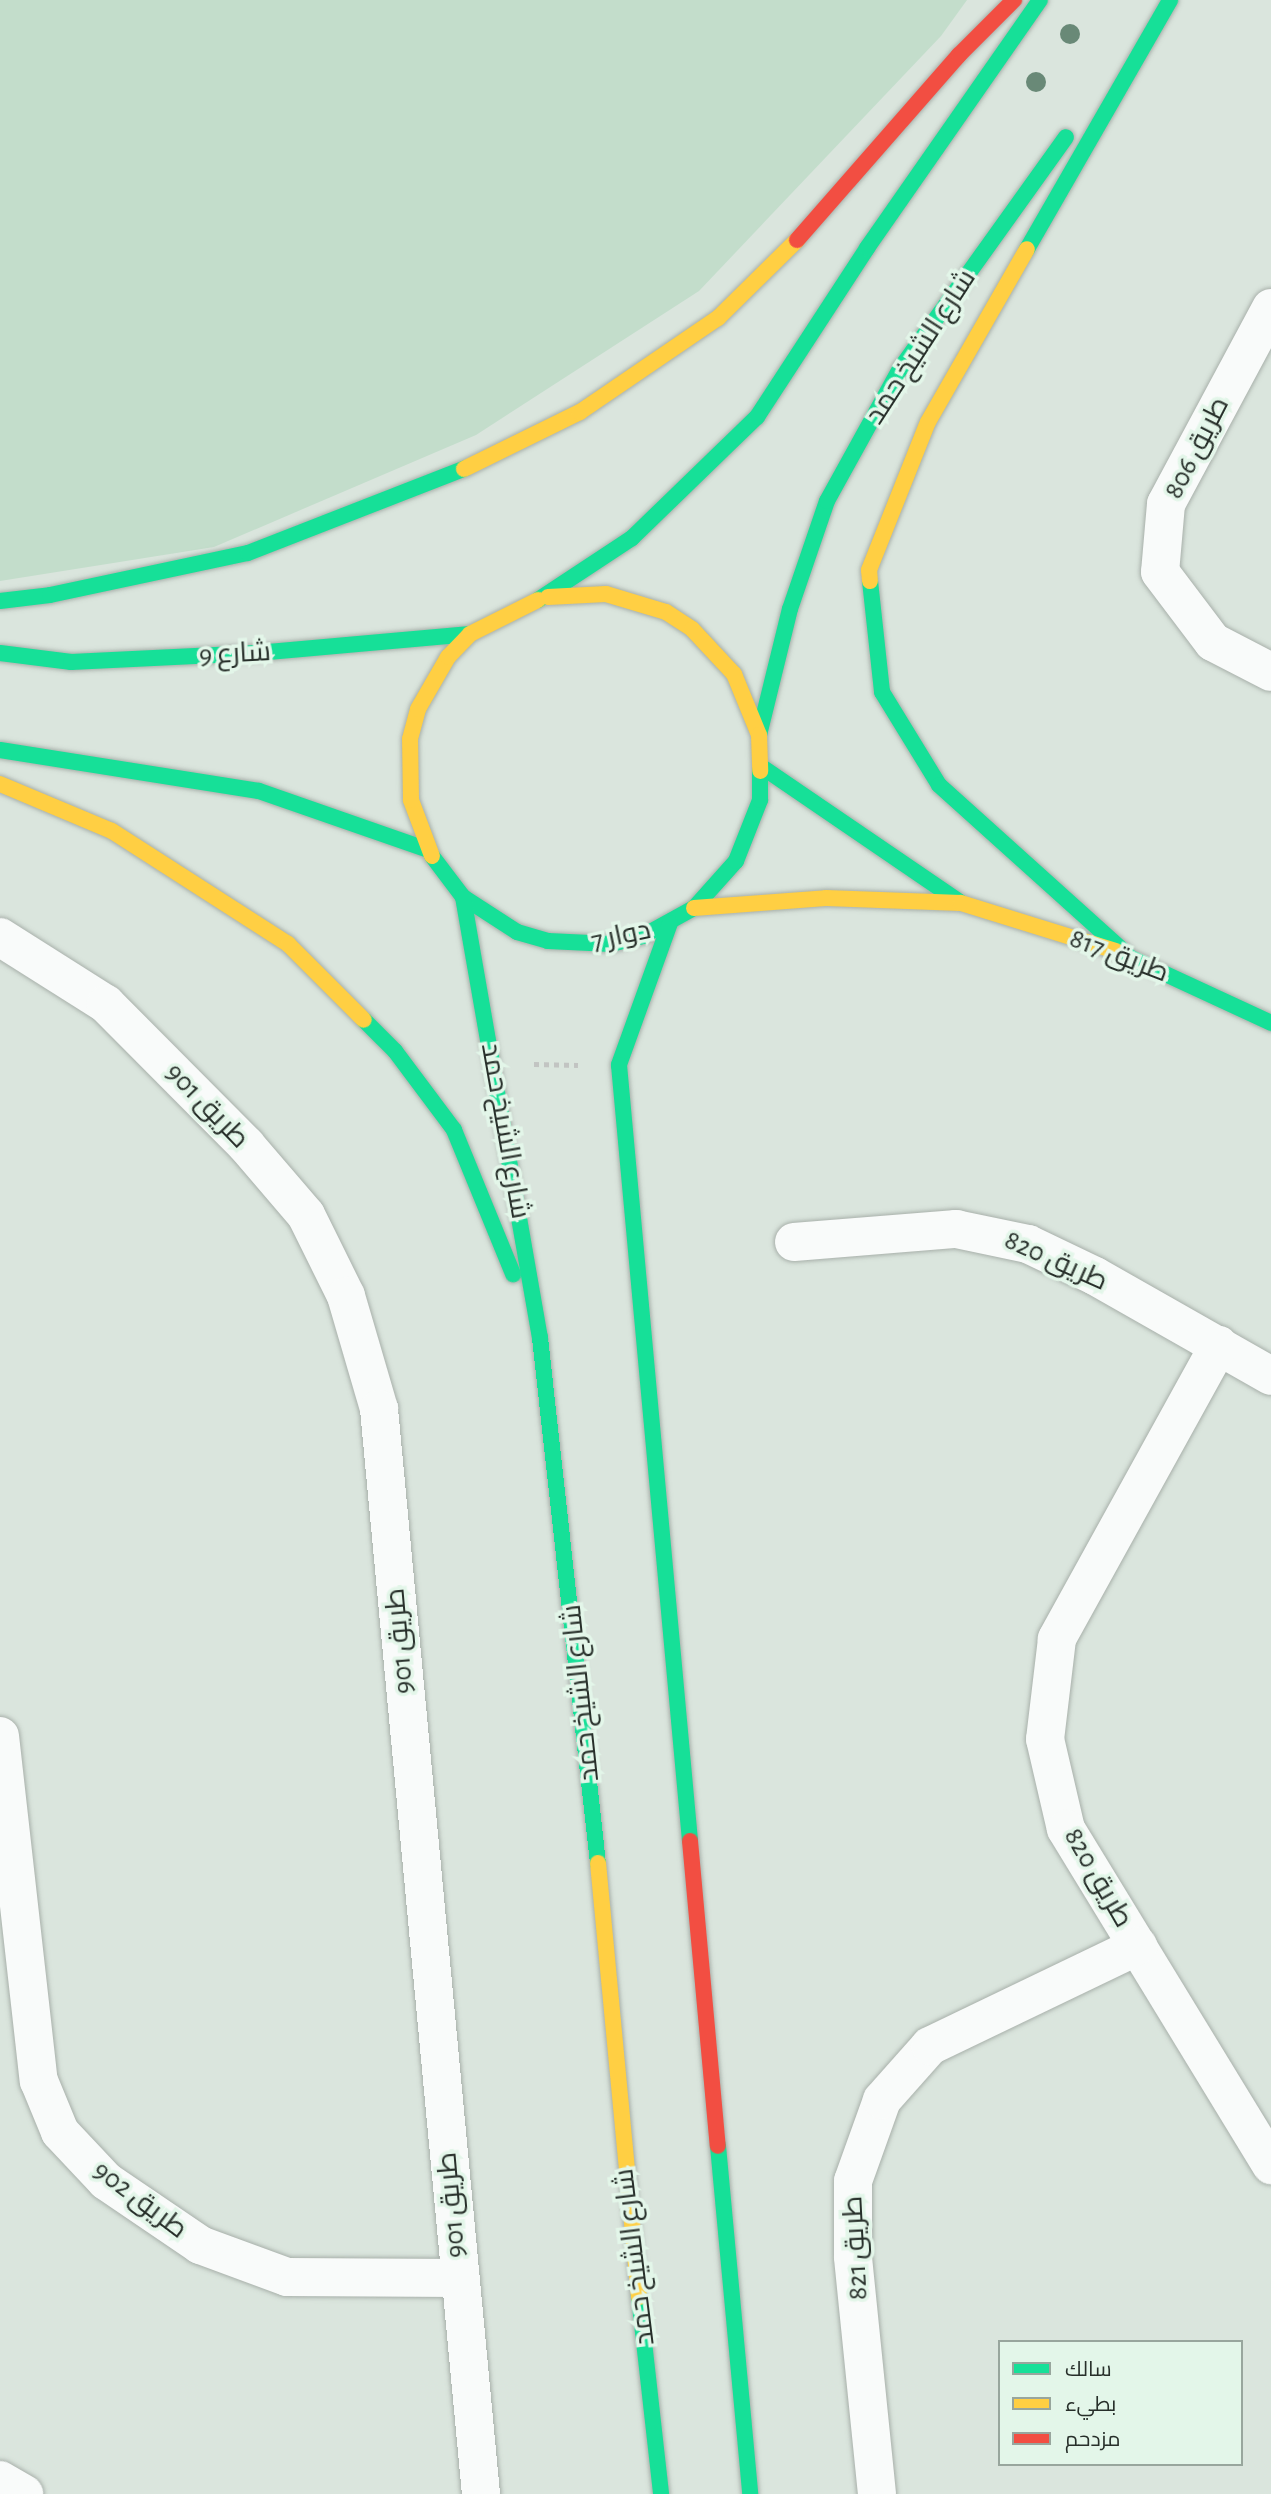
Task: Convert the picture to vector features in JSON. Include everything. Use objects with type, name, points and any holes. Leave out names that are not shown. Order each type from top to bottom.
[{"type":"main road","points":[[0,601],[50,595],[248,553],[434,483],[580,412],[718,318],[826,211],[959,55],[1014,0]]},
{"type":"main road","points":[[548,597],[632,538],[757,417],[875,237],[1040,0]]},
{"type":"main road","points":[[1092,100],[1164,0]]},
{"type":"main road","points":[[1126,954],[1038,879],[939,785],[882,692],[869,570],[928,422],[1170,0]]},
{"type":"main road","name":"شارع الشيخ حمد","points":[[759,735],[790,610],[827,501],[900,369],[1076,123]]},
{"type":"main road","name":"دوار 7","points":[[606,594],[666,612],[692,629],[734,674],[759,735],[762,767],[751,832],[736,861],[695,908],[670,923],[611,944],[548,942],[498,922],[463,897],[428,850],[411,800],[410,739],[431,682],[470,634],[520,605],[548,597],[606,594]]},
{"type":"main road","name":"شارع 9","points":[[0,653],[71,662],[257,653],[470,634]]},
{"type":"main road","points":[[0,750],[259,791],[428,850]]},
{"type":"main road","name":"طريق 817","points":[[762,767],[961,903]]},
{"type":"main road","points":[[0,784],[113,831],[288,944],[395,1051],[454,1130],[540,1338]]},
{"type":"main road","name":"شارع الشيخ حمد","points":[[463,897],[495,1064],[540,1338],[588,1746],[624,2169],[662,2494]]},
{"type":"main road","name":"طريق 817","points":[[695,908],[826,898],[961,903],[1126,954],[1271,1023]]},
{"type":"main road","points":[[670,923],[619,1065],[750,2494]]},
{"type":"street","name":"طريق 806","points":[[1271,308],[1166,504],[1160,572],[1213,642],[1271,672]]},
{"type":"street","name":"طريق 901","points":[[0,937],[106,1004],[246,1145],[306,1215],[346,1296],[379,1409],[481,2494]]},
{"type":"street","name":"طريق 820","points":[[794,1242],[919,1229],[992,1234],[1062,1258],[1271,1376]]},
{"type":"street","name":"طريق 820","points":[[1219,1346],[1056,1639],[1045,1739],[1066,1829],[1271,2165]]},
{"type":"street","name":"طريق 902","points":[[0,1736],[38,2081],[60,2132],[106,2181],[200,2245],[287,2277],[459,2278]]},
{"type":"street","name":"طريق 821","points":[[877,2494],[853,2256],[853,2181],[882,2100],[930,2046],[1138,1946]]},
{"type":"street","points":[[0,2480],[24,2494]]},
{"type":"path","points":[[495,1064],[619,1065]]},
{"type":"green space","points":[[0,0],[967,0],[941,36],[699,291],[476,435],[214,547],[0,581]]},
{"type":"traffic: fast","points":[[538,600],[632,538],[757,417],[867,248],[1040,0]]},
{"type":"traffic: fast","points":[[1027,249],[1170,0]]},
{"type":"traffic: fast","points":[[759,735],[790,609],[827,501],[900,369],[1066,137]]},
{"type":"traffic: fast","points":[[0,601],[50,595],[248,553],[464,469]]},
{"type":"traffic: fast","points":[[870,581],[882,692],[939,785],[1127,954]]},
{"type":"traffic: fast","points":[[0,653],[71,662],[257,653],[470,634]]},
{"type":"traffic: fast","points":[[0,750],[259,791],[428,850]]},
{"type":"traffic: fast","points":[[762,767],[961,903]]},
{"type":"traffic: fast","points":[[432,856],[463,897],[517,932],[548,941],[611,944],[643,936],[694,908],[736,861],[760,800],[760,771]]},
{"type":"traffic: fast","points":[[463,897],[540,1338],[598,1863]]},
{"type":"traffic: fast","points":[[670,923],[619,1065],[690,1841]]},
{"type":"traffic: fast","points":[[1116,951],[1271,1023]]},
{"type":"traffic: fast","points":[[364,1020],[395,1051],[454,1130],[513,1274]]},
{"type":"traffic: fast","points":[[718,2146],[750,2494]]},
{"type":"traffic: fast","points":[[639,2297],[661,2494]]},
{"type":"traffic: slow","points":[[464,469],[580,412],[718,318],[797,240]]},
{"type":"traffic: slow","points":[[870,581],[869,570],[928,422],[1027,249]]},
{"type":"traffic: slow","points":[[548,597],[606,594],[666,612],[692,629],[734,674],[759,735],[760,771]]},
{"type":"traffic: slow","points":[[432,856],[411,800],[410,739],[418,709],[448,657],[470,634],[538,600]]},
{"type":"traffic: slow","points":[[0,784],[112,831],[288,944],[364,1020]]},
{"type":"traffic: slow","points":[[694,908],[826,898],[961,903],[1116,951]]},
{"type":"traffic: slow","points":[[598,1863],[639,2297]]},
{"type":"traffic: jam","points":[[797,240],[959,55],[1014,0]]},
{"type":"traffic: jam","points":[[690,1841],[718,2146]]}]
